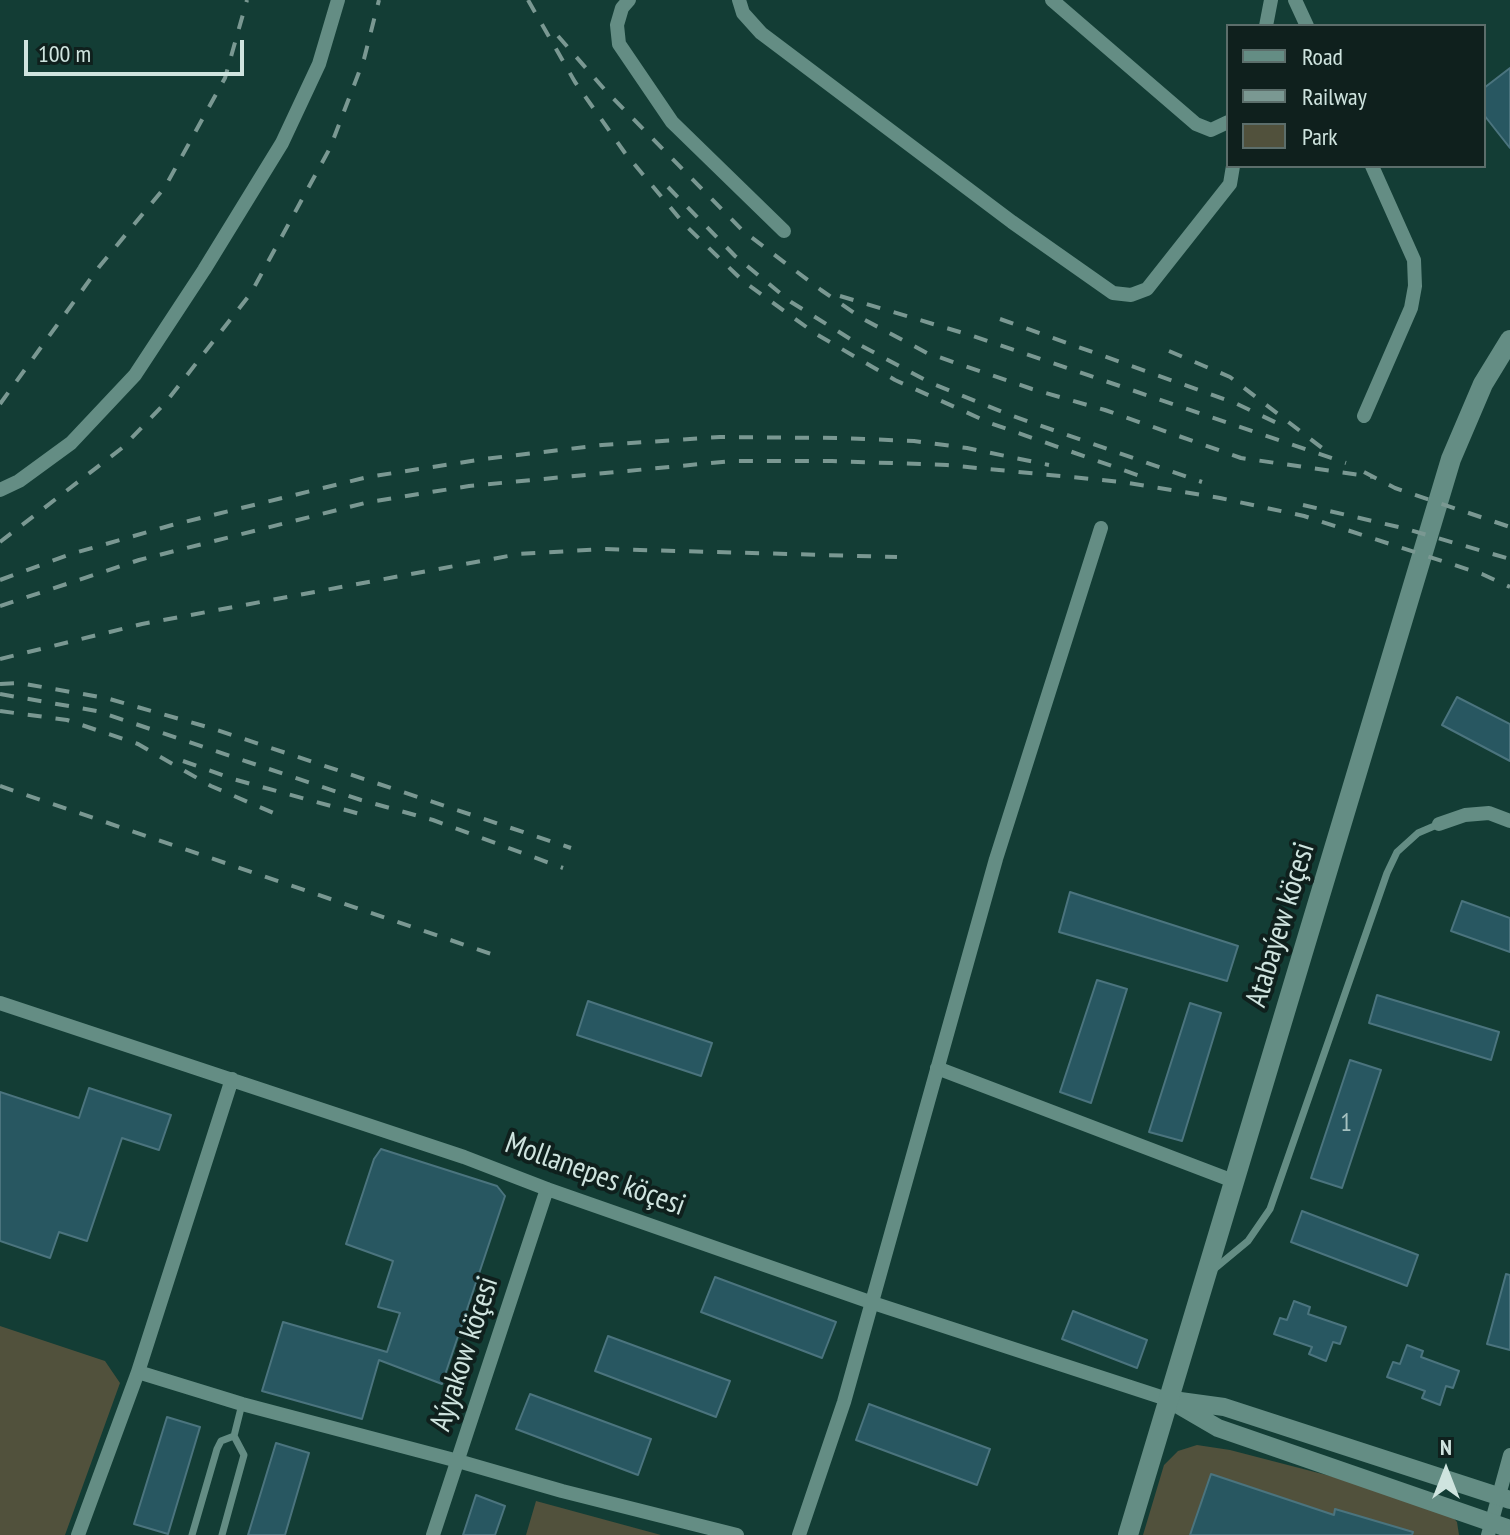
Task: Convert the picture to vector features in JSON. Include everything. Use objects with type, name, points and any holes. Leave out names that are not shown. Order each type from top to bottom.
[{"type":"main road","name":"Atabaýew köçesi","points":[[1128,1535],[1451,459],[1483,384],[1510,340]]},
{"type":"street","points":[[0,490],[19,481],[71,443],[135,375],[282,143],[319,64],[338,0]]},
{"type":"street","points":[[629,0],[622,8],[617,25],[619,44],[672,122],[784,231]]},
{"type":"street","points":[[739,0],[743,13],[761,33],[1012,222],[1113,293],[1131,295],[1147,289],[1230,184],[1233,168]]},
{"type":"street","points":[[1052,0],[1196,124],[1211,130],[1226,123]]},
{"type":"street","points":[[1266,24],[1271,0]]},
{"type":"street","points":[[1295,0],[1306,24]]},
{"type":"street","points":[[1364,416],[1411,308],[1415,286],[1414,260],[1373,168]]},
{"type":"street","points":[[799,1535],[844,1402],[873,1303],[996,859],[1101,528]]},
{"type":"street","points":[[1439,824],[1465,815],[1489,813],[1510,821]]},
{"type":"street","name":"Mollanepes köçesi","points":[[0,1003],[464,1157],[873,1303],[1170,1400],[1224,1407],[1504,1498]]},
{"type":"street","points":[[937,1068],[1236,1182]]},
{"type":"street","points":[[78,1535],[138,1372],[232,1079]]},
{"type":"street","name":"Aýyakow köçesi","points":[[433,1535],[547,1189]]},
{"type":"street","points":[[138,1372],[242,1404],[737,1535]]},
{"type":"street","name":"Mollanepes köçesi","points":[[1170,1400],[1218,1428],[1490,1529],[1510,1529]]},
{"type":"street","points":[[1490,1529],[1504,1498],[1510,1455]]},
{"type":"lane","points":[[1208,1275],[1248,1241],[1270,1209],[1387,873],[1397,852],[1418,833],[1439,824]]},
{"type":"lane","points":[[222,1535],[244,1455],[234,1436],[242,1404]]},
{"type":"lane","points":[[192,1535],[217,1449],[221,1441],[234,1436]]},
{"type":"green space","points":[[0,1326],[105,1361],[120,1383],[65,1535],[0,1535]]},
{"type":"green space","points":[[1197,1445],[1230,1450],[1442,1505],[1457,1522],[1459,1535],[1143,1535],[1164,1465],[1178,1451]]},
{"type":"green space","points":[[536,1501],[661,1535],[526,1535]]},
{"type":"building","points":[[1510,68],[1510,148],[1486,118],[1486,86]]},
{"type":"building","points":[[1457,697],[1510,724],[1510,761],[1442,725]]},
{"type":"building","points":[[1070,892],[1238,946],[1227,981],[1059,932]]},
{"type":"building","points":[[1462,901],[1510,918],[1510,952],[1451,931]]},
{"type":"building","points":[[1097,980],[1127,989],[1091,1103],[1060,1092]]},
{"type":"building","points":[[1377,995],[1499,1032],[1491,1060],[1369,1023]]},
{"type":"building","points":[[588,1001],[712,1043],[701,1076],[577,1035]]},
{"type":"building","points":[[1190,1003],[1221,1013],[1182,1141],[1149,1132]]},
{"type":"building","points":[[1350,1060],[1381,1070],[1342,1188],[1311,1178]]},
{"type":"building","points":[[89,1088],[171,1115],[159,1150],[122,1138],[87,1241],[59,1232],[50,1258],[0,1241],[0,1092],[79,1118]]},
{"type":"building","points":[[381,1149],[497,1186],[505,1196],[442,1384],[379,1360],[362,1419],[262,1391],[283,1322],[387,1352],[400,1313],[378,1307],[393,1261],[346,1244],[374,1159]]},
{"type":"building","points":[[1302,1211],[1418,1255],[1407,1286],[1291,1242]]},
{"type":"building","points":[[1506,1274],[1510,1275],[1510,1350],[1487,1344]]},
{"type":"building","points":[[715,1277],[836,1322],[822,1358],[701,1312]]},
{"type":"building","points":[[1294,1301],[1310,1307],[1308,1314],[1346,1327],[1340,1344],[1333,1342],[1326,1361],[1309,1354],[1312,1347],[1274,1334],[1280,1318],[1287,1320]]},
{"type":"building","points":[[1073,1311],[1147,1340],[1137,1368],[1062,1339]]},
{"type":"building","points":[[608,1336],[730,1381],[716,1417],[595,1371]]},
{"type":"building","points":[[1407,1345],[1423,1351],[1421,1357],[1459,1371],[1453,1388],[1446,1386],[1440,1405],[1422,1398],[1425,1391],[1387,1377],[1393,1362],[1400,1364]]},
{"type":"building","points":[[530,1394],[651,1439],[638,1475],[516,1429]]},
{"type":"building","points":[[869,1404],[990,1449],[977,1485],[856,1440]]},
{"type":"building","points":[[167,1417],[200,1427],[168,1534],[134,1524]]},
{"type":"building","points":[[276,1443],[309,1453],[285,1535],[248,1535]]},
{"type":"building","points":[[1211,1474],[1334,1515],[1335,1509],[1413,1532],[1412,1535],[1190,1535]]},
{"type":"building","points":[[476,1495],[505,1506],[495,1535],[463,1535]]},
{"type":"railway","points":[[0,404],[99,267],[165,187],[225,78],[247,0]]},
{"type":"railway","points":[[0,542],[122,448],[166,402],[251,293],[330,148],[364,59],[379,0]]},
{"type":"railway","points":[[528,0],[575,82],[625,153],[685,225],[743,281],[816,334],[895,380],[990,423],[1143,477]]},
{"type":"railway","points":[[558,36],[605,90],[743,231],[863,319],[927,353],[1241,458],[1374,477]]},
{"type":"railway","points":[[668,187],[735,256],[791,302],[860,345],[931,383],[1010,415],[1202,482]]},
{"type":"railway","points":[[840,296],[973,336],[1346,463]]},
{"type":"railway","points":[[1000,319],[1235,403],[1277,423]]},
{"type":"railway","points":[[1169,351],[1230,377],[1326,451]]},
{"type":"railway","points":[[0,580],[71,554],[172,525],[368,477],[602,445],[720,437],[914,441],[1049,465]]},
{"type":"railway","points":[[0,606],[139,560],[369,502],[469,486],[732,461],[947,465],[1122,482],[1304,516],[1482,574],[1510,587]]},
{"type":"railway","points":[[1364,472],[1395,488],[1510,527]]},
{"type":"railway","points":[[1303,505],[1403,528],[1510,559]]},
{"type":"railway","points":[[0,659],[142,624],[519,554],[605,549],[897,557]]},
{"type":"railway","points":[[0,684],[19,683],[106,698],[211,728],[571,848]]},
{"type":"railway","points":[[0,694],[97,711],[361,800],[433,820],[563,868]]},
{"type":"railway","points":[[0,711],[67,720],[138,744],[211,786],[285,818]]},
{"type":"railway","points":[[183,761],[233,779],[360,814]]},
{"type":"railway","points":[[0,786],[503,958]]}]
